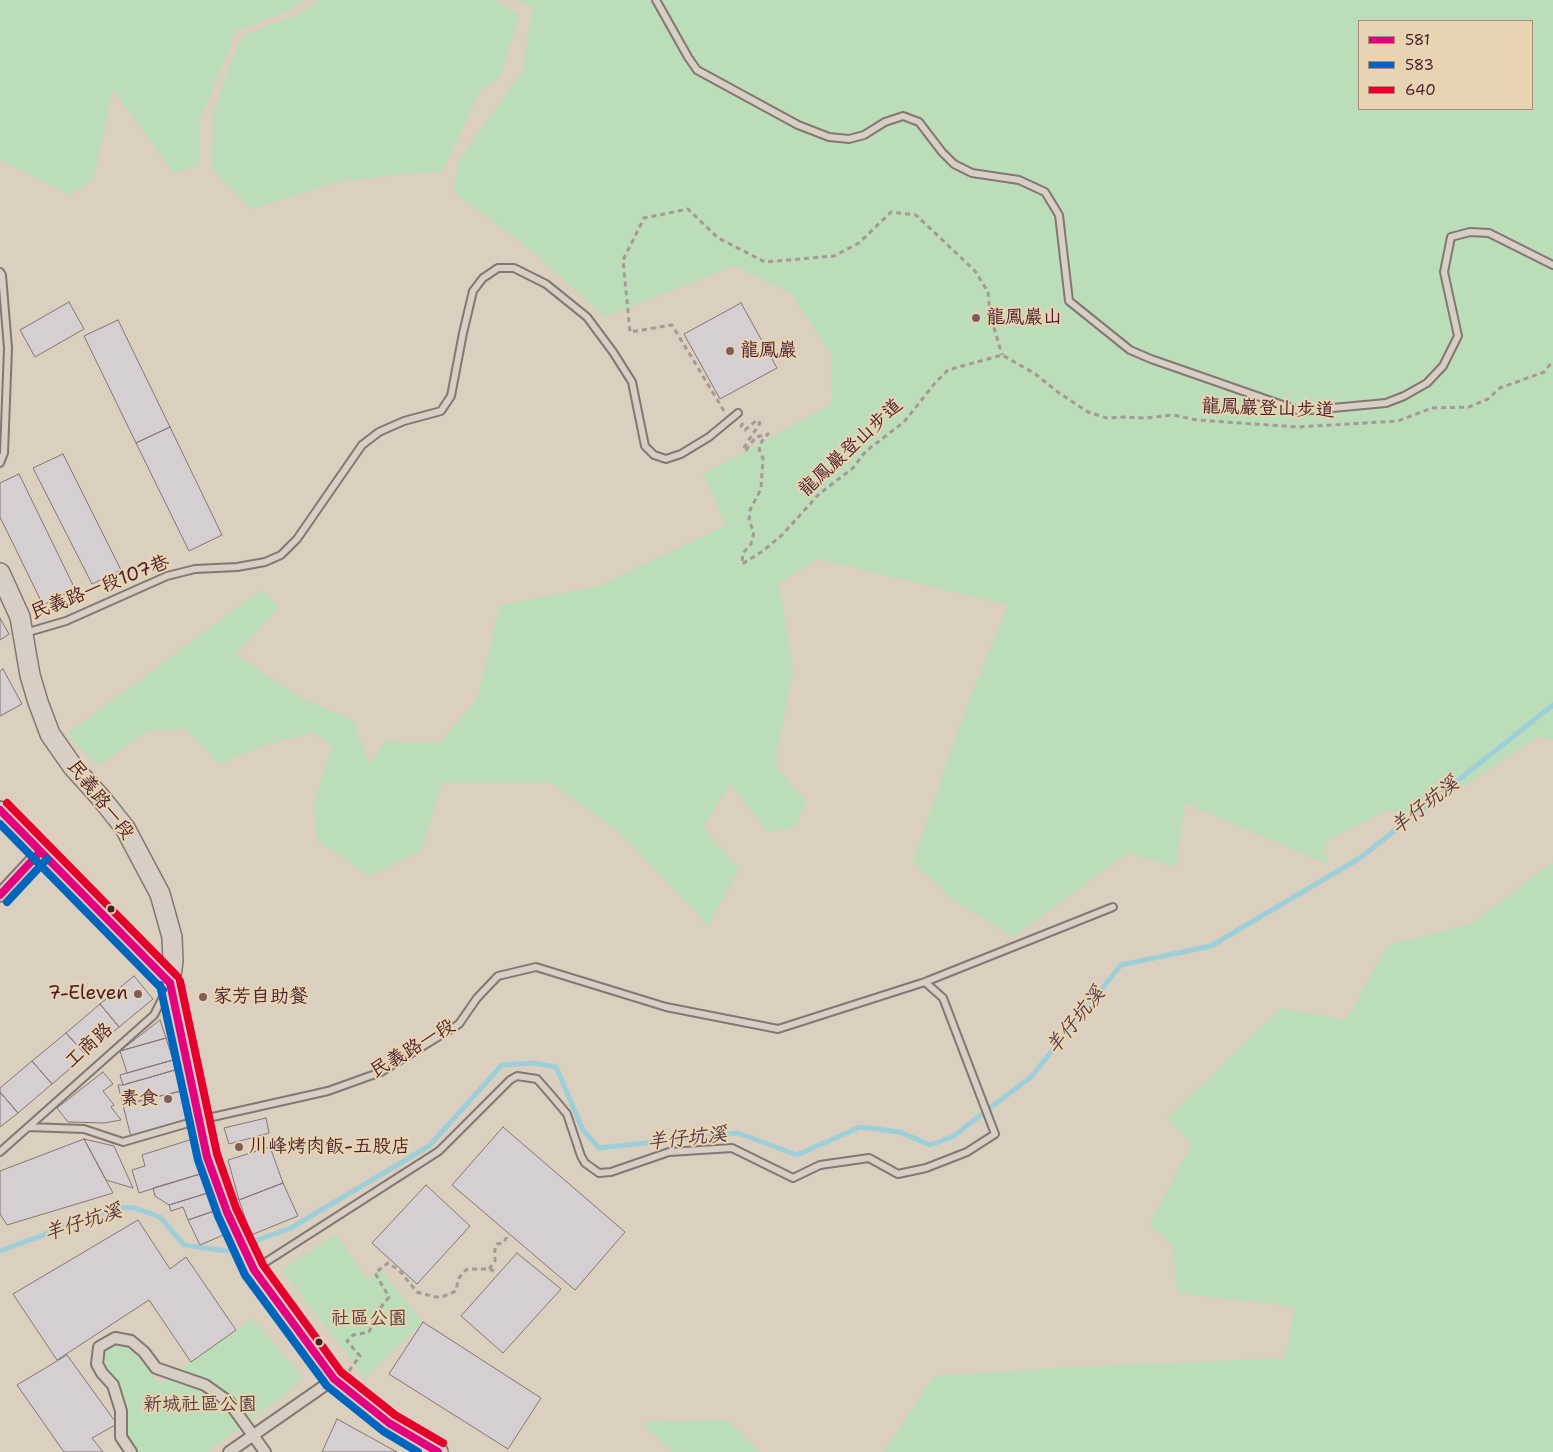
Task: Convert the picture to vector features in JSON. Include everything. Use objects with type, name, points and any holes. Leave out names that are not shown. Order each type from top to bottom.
[{"type":"main road","name":"民義路一段","points":[[0,573],[20,616],[30,676],[50,734],[73,767],[125,828],[160,894],[172,937],[174,961],[170,983],[207,1157],[227,1212],[254,1270],[337,1381],[389,1423],[438,1452]]},
{"type":"street","points":[[0,810],[170,983]]},
{"type":"street","points":[[0,895],[40,852]]},
{"type":"street","points":[[131,1452],[121,1437],[121,1411],[113,1385],[97,1364],[99,1347],[115,1338],[131,1341],[144,1352],[156,1368],[206,1385],[229,1402],[265,1452]]},
{"type":"street","points":[[229,1452],[337,1381]]},
{"type":"lane","points":[[656,0],[697,70],[798,125],[829,136],[849,139],[864,135],[885,122],[903,116],[919,122],[942,152],[954,164],[972,173],[1019,180],[1045,192],[1060,215],[1069,301],[1130,350],[1300,411],[1386,403],[1404,396],[1427,383],[1443,366],[1458,336],[1444,272],[1451,237],[1470,232],[1489,233],[1553,265]]},
{"type":"lane","name":"民義路一段107巷","points":[[24,634],[66,621],[167,576],[195,569],[238,567],[256,564],[281,555],[297,539],[362,445],[378,432],[441,411],[451,396],[473,291],[483,278],[498,268],[514,268],[546,284],[587,317],[632,382],[645,446],[654,455],[666,459],[681,454],[709,438],[738,413]]},
{"type":"lane","points":[[0,463],[4,453],[8,348],[1,274]]},
{"type":"lane","name":"民義路一段","points":[[198,1120],[328,1091],[381,1072],[459,1024],[477,998],[498,976],[536,967],[666,1007],[778,1029],[925,982],[1113,907]]},
{"type":"lane","points":[[254,1270],[439,1151],[510,1080],[517,1076],[537,1079],[551,1095],[567,1114],[581,1156],[586,1163],[599,1173],[611,1172],[669,1152],[732,1148],[793,1178],[820,1164],[869,1158],[898,1174],[926,1168],[967,1152],[995,1134],[943,998],[925,982]]},
{"type":"lane","name":"工商路","points":[[0,1152],[154,1015],[170,983]]},
{"type":"lane","points":[[28,1127],[84,1129],[123,1142],[198,1120]]},
{"type":"path","points":[[732,420],[722,408],[672,325],[630,332],[623,260],[644,218],[688,209],[718,238],[765,262],[834,256],[859,243],[891,212],[916,215],[975,271],[988,292],[990,314],[1002,355]]},
{"type":"path","name":"龍鳳巖登山步道","points":[[738,413],[748,418],[741,426],[745,430],[757,420],[760,423],[743,449],[746,450],[756,437],[768,434],[762,441],[759,449],[763,458],[761,489],[750,510],[749,521],[754,532],[750,544],[743,553],[742,564],[782,535],[819,494],[853,468],[866,451],[904,422],[935,383],[948,370],[1002,355],[1034,374],[1058,393],[1088,412],[1107,418],[1145,418],[1173,415],[1197,420],[1298,427],[1398,421],[1432,408],[1469,407],[1488,399],[1500,388],[1544,372],[1553,361]]},
{"type":"path","points":[[489,1269],[495,1261],[495,1247],[497,1244],[503,1243],[507,1237]]},
{"type":"path","points":[[337,1381],[360,1356],[347,1341],[353,1334],[369,1332],[378,1311],[388,1300],[389,1297],[375,1273],[388,1262],[399,1270],[417,1292],[435,1298],[456,1291],[458,1280],[463,1272],[489,1269],[494,1271]]},
{"type":"green space","points":[[0,0],[304,0],[288,11],[236,31],[199,123],[199,165],[174,173],[113,89],[93,180],[70,195],[0,160]]},
{"type":"green space","points":[[320,0],[494,0],[520,15],[500,77],[481,89],[442,172],[338,182],[251,209],[212,169],[213,115],[234,54],[244,35],[302,13]]},
{"type":"green space","points":[[517,0],[1553,0],[1553,740],[1537,737],[1416,819],[1387,810],[1325,842],[1327,864],[1185,803],[1176,867],[1128,853],[1013,937],[953,900],[913,862],[966,708],[1008,605],[818,559],[779,584],[793,671],[775,764],[798,793],[807,800],[796,827],[768,832],[730,784],[703,828],[739,868],[709,926],[619,832],[551,783],[442,783],[422,850],[369,876],[318,841],[313,806],[332,746],[314,732],[262,746],[220,764],[185,729],[149,730],[97,766],[67,734],[261,590],[279,607],[235,655],[304,699],[353,720],[369,764],[386,741],[440,743],[477,699],[500,605],[599,586],[726,525],[703,474],[832,404],[831,355],[791,293],[734,266],[605,317],[531,250],[454,192],[458,162],[523,70],[532,8]]},
{"type":"green space","points":[[1553,863],[1553,1452],[884,1452],[934,1376],[1075,1367],[1285,1358],[1295,1307],[1177,1293],[1173,1246],[1149,1225],[1192,1144],[1167,1119],[1281,1008],[1346,1020],[1388,945],[1470,924]]},
{"type":"green space","name":"社區公園","points":[[336,1234],[368,1280],[382,1271],[423,1322],[365,1378],[282,1270]]},
{"type":"green space","name":"新城社區公園","points":[[253,1318],[302,1377],[282,1397],[207,1452],[135,1452],[126,1436],[127,1407],[114,1383],[102,1367],[104,1351],[115,1344],[130,1347],[160,1384]]},
{"type":"green space","points":[[727,1420],[760,1452],[673,1452],[641,1422]]},
{"type":"building","points":[[69,302],[84,329],[35,357],[20,330]]},
{"type":"building","name":"龍鳳巖","points":[[741,303],[777,368],[720,399],[684,334]]},
{"type":"building","points":[[118,320],[170,427],[136,443],[84,336]]},
{"type":"building","points":[[170,427],[222,535],[189,551],[136,443]]},
{"type":"building","points":[[63,454],[121,570],[92,584],[33,468]]},
{"type":"building","points":[[19,474],[75,589],[43,605],[0,517],[0,483]]},
{"type":"building","points":[[0,618],[9,634],[0,640]]},
{"type":"building","points":[[3,669],[22,704],[0,716],[0,671]]},
{"type":"building","points":[[134,976],[153,999],[119,1027],[100,1004]]},
{"type":"building","points":[[100,1004],[119,1027],[86,1055],[66,1033]]},
{"type":"building","points":[[160,1020],[166,1038],[120,1051]]},
{"type":"building","points":[[66,1033],[86,1055],[52,1084],[32,1061]]},
{"type":"building","points":[[166,1038],[173,1060],[127,1073],[120,1051]]},
{"type":"building","points":[[173,1060],[175,1070],[123,1085],[120,1075]]},
{"type":"building","points":[[32,1061],[52,1084],[18,1113],[0,1092],[0,1088]]},
{"type":"building","points":[[175,1070],[181,1091],[123,1105],[118,1085]]},
{"type":"building","points":[[103,1072],[113,1084],[103,1091],[114,1105],[111,1107],[121,1120],[104,1123],[68,1122],[57,1108]]},
{"type":"building","points":[[181,1091],[190,1124],[131,1137],[123,1105]]},
{"type":"building","points":[[0,1092],[18,1113],[0,1127]]},
{"type":"building","points":[[266,1118],[269,1133],[229,1144],[224,1128]]},
{"type":"building","points":[[503,1127],[625,1232],[575,1290],[452,1185]]},
{"type":"building","points":[[199,1137],[210,1171],[139,1193],[132,1170],[145,1166],[142,1155]]},
{"type":"building","points":[[84,1139],[114,1146],[133,1188],[106,1180]]},
{"type":"building","points":[[84,1139],[113,1193],[7,1225],[0,1214],[0,1171]]},
{"type":"building","points":[[270,1147],[283,1183],[239,1200],[228,1160]]},
{"type":"building","points":[[210,1171],[214,1191],[169,1205],[155,1196],[153,1188]]},
{"type":"building","points":[[283,1183],[298,1216],[251,1235],[239,1200]]},
{"type":"building","points":[[426,1185],[470,1226],[417,1284],[372,1243]]},
{"type":"building","points":[[214,1191],[220,1209],[188,1220],[183,1207],[171,1211],[169,1205]]},
{"type":"building","points":[[220,1209],[228,1233],[200,1245],[188,1220]]},
{"type":"building","points":[[138,1220],[170,1269],[186,1257],[236,1330],[191,1362],[149,1300],[57,1360],[13,1294]]},
{"type":"building","points":[[517,1253],[561,1289],[503,1353],[461,1316]]},
{"type":"building","points":[[423,1322],[541,1398],[508,1449],[389,1374]]},
{"type":"building","points":[[67,1355],[117,1424],[92,1438],[103,1452],[64,1452],[17,1385]]},
{"type":"building","points":[[337,1419],[397,1452],[322,1452]]},
{"type":"waterway","name":"羊仔坑溪","points":[[0,1251],[119,1207],[135,1208],[160,1217],[184,1245],[226,1251],[291,1228],[429,1146],[502,1065],[533,1063],[556,1067],[583,1130],[599,1148],[738,1133],[797,1155],[860,1127],[900,1132],[930,1145],[952,1137],[1031,1077],[1121,965],[1211,946],[1360,858],[1553,705]]},
{"type":"transit line","name":"640","points":[[7,803],[177,976]]},
{"type":"transit line","name":"581","points":[[0,810],[170,983]]},
{"type":"transit line","name":"583","points":[[0,824],[163,990]]},
{"type":"transit line","name":"581","points":[[0,895],[40,852]]},
{"type":"transit line","name":"583","points":[[7,902],[47,859]]},
{"type":"transit line","name":"640","points":[[180,981],[217,1154],[236,1208],[263,1265],[341,1372],[395,1415],[443,1443]]},
{"type":"transit line","name":"581","points":[[170,983],[207,1157],[227,1212],[254,1270],[334,1379],[389,1423],[438,1452]]},
{"type":"transit line","name":"583","points":[[160,985],[198,1160],[218,1216],[245,1275],[327,1386],[383,1431],[418,1452]]},
{"type":"place","name":"龍鳳巖山","points":[[976,318]]},
{"type":"place","name":"龍鳳巖","points":[[730,351]]},
{"type":"place","name":"7-Eleven","points":[[138,994]]},
{"type":"place","name":"家芳自助餐","points":[[203,997]]},
{"type":"place","name":"素食","points":[[168,1099]]},
{"type":"place","name":"川峰烤肉飯-五股店","points":[[239,1147]]}]
